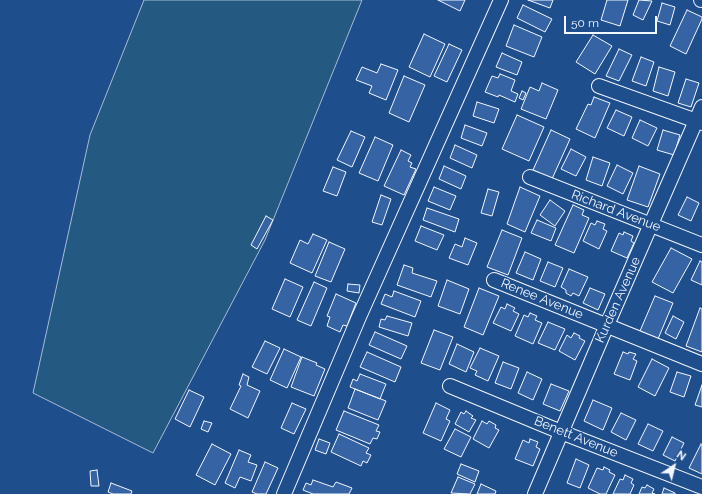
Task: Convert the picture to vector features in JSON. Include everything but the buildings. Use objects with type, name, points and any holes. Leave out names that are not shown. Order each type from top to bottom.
[{"type":"street","points":[[284,494],[359,317],[502,0]]},
{"type":"street","points":[[599,86],[699,122]]},
{"type":"street","name":"Kurden Avenue","points":[[535,494],[651,224],[699,122],[702,107]]},
{"type":"street","name":"Richard Avenue","points":[[530,177],[702,245]]},
{"type":"street","name":"Renee Avenue","points":[[494,280],[702,364]]},
{"type":"street","name":"Benett Avenue","points":[[450,386],[702,488]]},
{"type":"shaded area","points":[[144,0],[362,0],[265,240],[153,453],[33,393],[90,135]]}]
